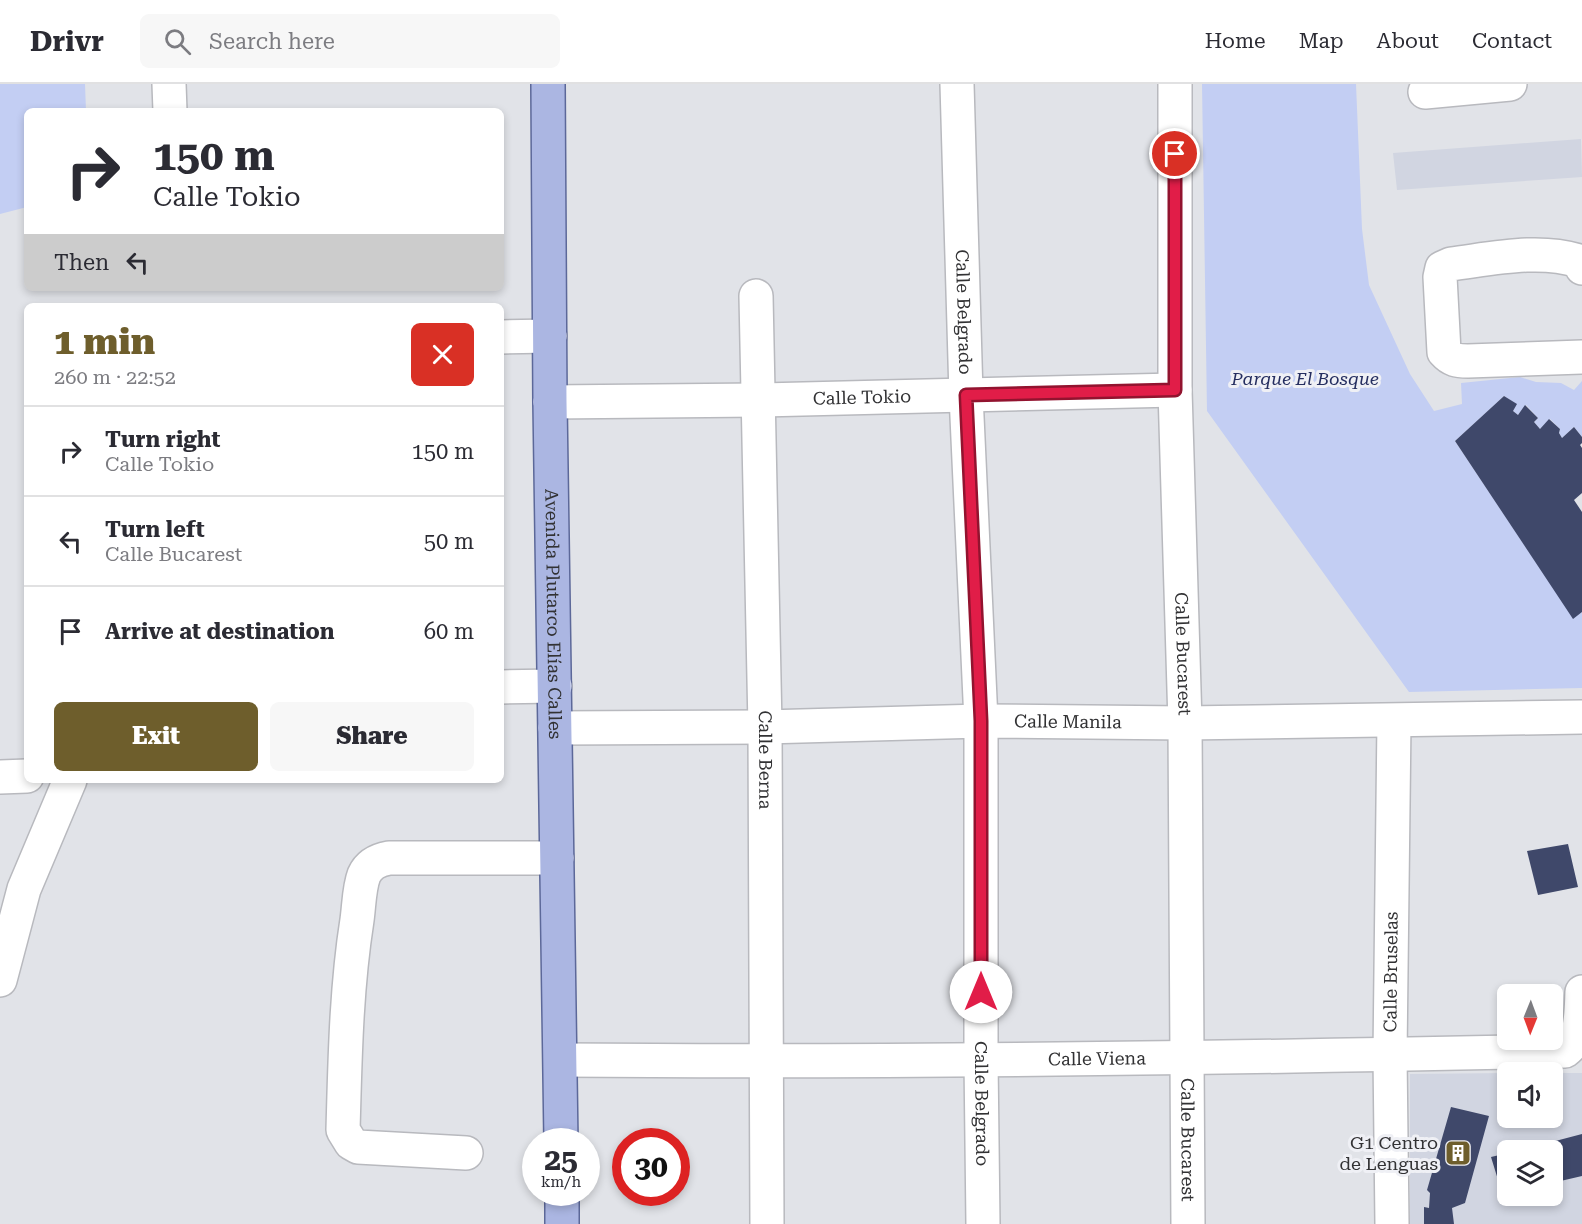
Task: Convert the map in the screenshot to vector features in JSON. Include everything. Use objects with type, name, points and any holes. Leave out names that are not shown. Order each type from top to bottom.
[{"type":"main road","name":"Avenida Plutarco Elías Calles","points":[[548,84],[550,402],[561,1128]]},
{"type":"main road","points":[[562,1206],[562,1224]]},
{"type":"street","points":[[169,84],[170,108]]},
{"type":"street","name":"Calle Belgrado","points":[[957,84],[966,395],[981,721],[983,1224]]},
{"type":"street","name":"Calle Bucarest","points":[[1175,84],[1175,390],[1185,723],[1188,1224]]},
{"type":"street","points":[[1425,92],[1510,84]]},
{"type":"street","points":[[1577,354],[1468,361],[1449,358],[1444,352],[1440,277],[1442,268],[1451,264],[1510,256],[1563,256],[1579,261],[1582,268]]},
{"type":"street","name":"Calle Berna","points":[[756,296],[765,727],[767,1224]]},
{"type":"street","points":[[504,337],[550,336]]},
{"type":"street","name":"Calle Tokio","points":[[550,402],[759,400],[1175,390]]},
{"type":"street","points":[[504,687],[555,686]]},
{"type":"street","name":"Calle Manila","points":[[555,728],[765,727],[981,721],[1185,723],[1582,717]]},
{"type":"street","name":"Calle Bruselas","points":[[1392,1224],[1390,1054],[1394,721]]},
{"type":"street","points":[[0,777],[24,776]]},
{"type":"street","points":[[0,980],[24,889],[69,783]]},
{"type":"street","points":[[466,1153],[358,1147],[351,1143],[343,1130],[346,1015],[353,945],[364,876],[370,866],[379,860],[389,858],[558,858]]},
{"type":"street","name":"Calle Viena","points":[[561,1060],[767,1062],[1186,1058],[1565,1050],[1572,1047],[1581,1035],[1582,992]]},
{"type":"shaded area","points":[[1581,139],[1582,177],[1397,190],[1393,153]]},
{"type":"shaded area","points":[[1497,1073],[1497,1128],[1563,1128],[1563,1073],[1582,1073],[1582,1224],[1410,1224],[1410,1074]]},
{"type":"green space","points":[[0,84],[85,84],[86,108],[24,108],[24,208],[0,214]]},
{"type":"green space","name":"Parque El Bosque","points":[[1202,84],[1356,84],[1362,229],[1369,285],[1410,374],[1434,411],[1462,404],[1461,383],[1520,377],[1536,382],[1561,383],[1574,390],[1582,381],[1582,437],[1574,427],[1562,438],[1559,433],[1560,429],[1550,419],[1540,429],[1534,422],[1538,418],[1526,405],[1518,415],[1513,411],[1516,404],[1504,396],[1455,441],[1573,618],[1582,612],[1582,688],[1409,692],[1207,411]]},
{"type":"building","points":[[1504,396],[1517,404],[1513,411],[1518,415],[1525,405],[1538,418],[1534,422],[1540,429],[1549,419],[1560,429],[1559,433],[1562,438],[1574,427],[1582,437],[1580,445],[1582,448],[1582,493],[1574,500],[1582,512],[1582,612],[1573,619],[1455,441]]},
{"type":"building","points":[[1568,844],[1578,887],[1538,895],[1527,851]]},
{"type":"building","name":"G1 Centro de Lenguas","points":[[1451,1107],[1489,1116],[1465,1203],[1452,1208],[1454,1224],[1424,1224],[1424,1207],[1429,1208],[1430,1193],[1427,1190]]},
{"type":"building","points":[[1582,1134],[1582,1176],[1563,1180],[1563,1140],[1559,1140]]},
{"type":"building","points":[[1497,1156],[1497,1176],[1491,1157]]},
{"type":"place","name":"G1 Centro de Lenguas","points":[[1458,1153]]},
{"type":"route","points":[[981,992],[981,721],[966,395],[1175,390],[1175,154]]}]
